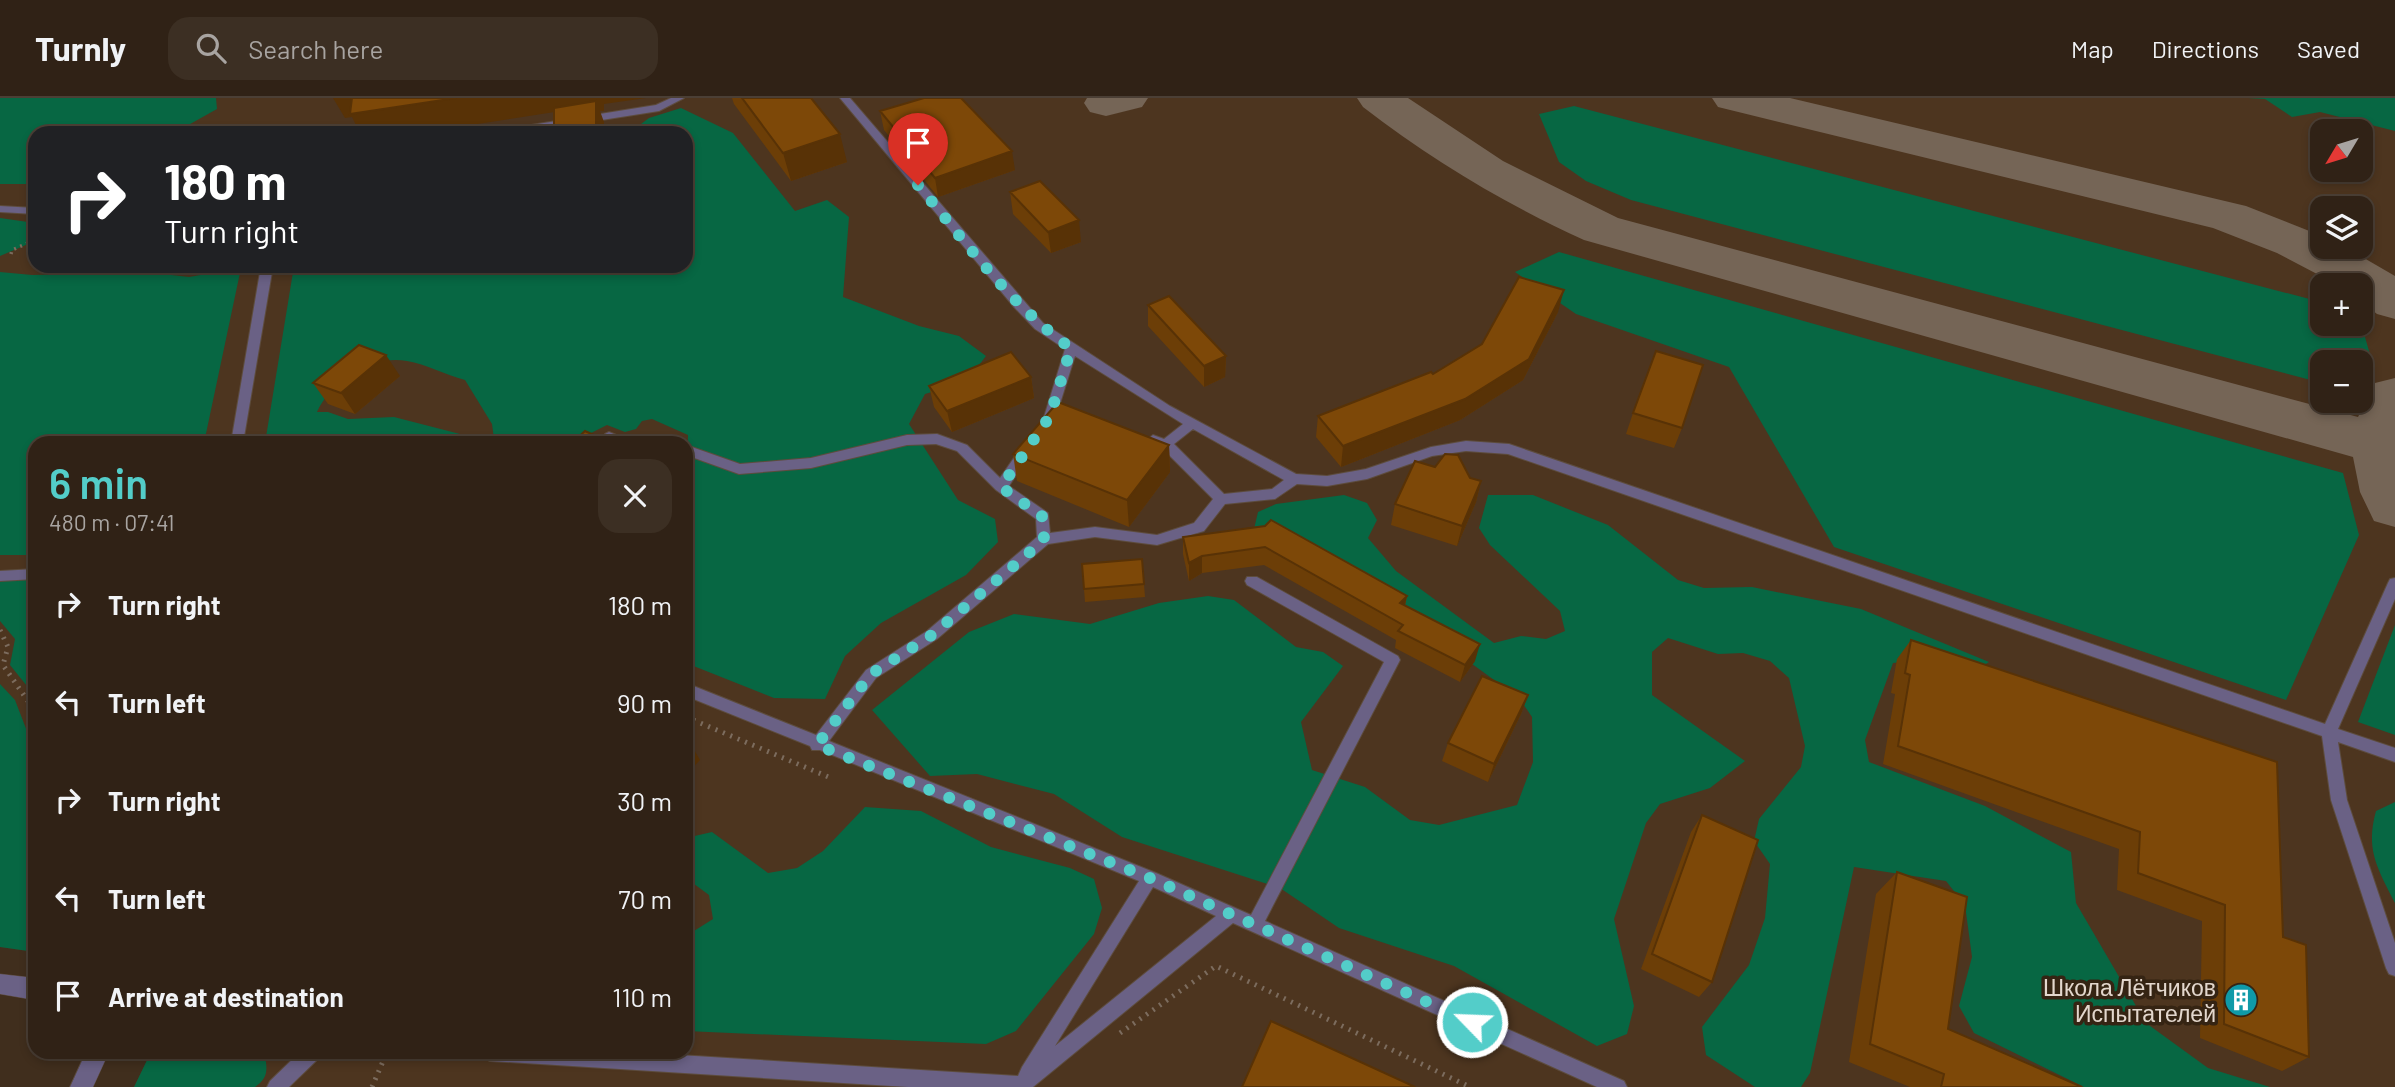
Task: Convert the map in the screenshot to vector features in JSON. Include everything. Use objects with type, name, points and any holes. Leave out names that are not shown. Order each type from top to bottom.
[{"type":"street","points":[[0,984],[28,988]]},
{"type":"street","points":[[81,1087],[95,1059]]},
{"type":"lane","points":[[545,126],[659,108],[679,98]]},
{"type":"lane","points":[[845,98],[1039,326],[1191,425],[1294,479],[1327,481],[1367,474],[1432,452],[1466,446],[1508,449],[2395,755]]},
{"type":"lane","points":[[0,209],[28,211]]},
{"type":"lane","points":[[238,436],[266,273]]},
{"type":"lane","points":[[1001,487],[1043,427],[1071,348]]},
{"type":"lane","points":[[1043,427],[1076,422]]},
{"type":"lane","points":[[1167,444],[1191,425]]},
{"type":"lane","points":[[1141,438],[1167,444],[1221,499]]},
{"type":"lane","points":[[693,453],[738,469],[811,463],[907,440],[937,439],[962,448],[1001,487],[1043,517],[1044,540]]},
{"type":"lane","points":[[817,745],[871,674],[932,635],[1044,540],[1095,532],[1157,540],[1199,527],[1221,499],[1275,494],[1294,479]]},
{"type":"lane","points":[[0,576],[28,574]]},
{"type":"lane","points":[[1252,581],[1393,660],[1254,926]]},
{"type":"lane","points":[[2395,583],[2329,733],[2339,800],[2395,968]]},
{"type":"lane","points":[[693,692],[817,745],[1150,878],[1618,1087]]},
{"type":"lane","points":[[1024,1086],[1150,878]]},
{"type":"lane","points":[[600,1059],[1024,1086],[1230,915]]},
{"type":"lane","points":[[276,1087],[306,1059]]},
{"type":"path","points":[[11,254],[12,250],[28,243]]},
{"type":"path","points":[[0,630],[8,641],[8,652],[3,666],[28,701]]},
{"type":"path","points":[[693,720],[831,778]]},
{"type":"path","points":[[372,1087],[384,1059]]},
{"type":"shaded area","points":[[0,98],[2395,98],[2395,1087],[134,1087],[148,1059],[693,1059],[693,436],[28,436],[28,951],[0,947]]},
{"type":"green space","points":[[0,98],[216,98],[217,109],[187,126],[28,126],[28,184],[0,184]]},
{"type":"green space","points":[[2248,98],[2395,98],[2395,131],[2373,125],[2373,119],[2348,119],[2320,112],[2292,117],[2265,99]]},
{"type":"green space","points":[[1574,106],[2310,299],[2310,336],[2365,336],[2369,350],[2310,350],[2310,380],[1631,200],[1586,181],[1559,162],[1539,114]]},
{"type":"green space","points":[[681,108],[733,133],[795,211],[827,200],[849,217],[843,297],[919,326],[959,336],[986,356],[966,382],[925,394],[909,424],[958,500],[995,519],[998,542],[966,575],[881,623],[845,656],[825,699],[774,698],[693,666],[693,436],[652,419],[642,421],[636,429],[625,432],[607,425],[585,436],[494,436],[492,424],[465,380],[414,362],[394,360],[367,366],[342,381],[323,401],[317,412],[328,412],[348,419],[394,417],[464,436],[266,436],[293,273],[693,273],[693,126],[638,126],[649,118]]},
{"type":"green space","points":[[0,218],[28,222],[28,244],[0,256]]},
{"type":"green space","points":[[1559,252],[2343,473],[2359,535],[2286,700],[1834,547],[1729,367],[1576,314],[1515,272]]},
{"type":"green space","points":[[0,272],[32,275],[154,273],[189,277],[212,273],[240,273],[205,436],[28,436],[28,555],[0,555]]},
{"type":"green space","points":[[1344,495],[1367,503],[1377,520],[1368,538],[1396,571],[1494,643],[1521,636],[1546,639],[1565,631],[1560,611],[1490,545],[1479,528],[1488,495],[1533,495],[1608,525],[1678,580],[1704,588],[1752,587],[1861,609],[1989,662],[1971,673],[1918,660],[1893,663],[1865,740],[1869,762],[1985,806],[2071,852],[2076,903],[2146,1023],[2208,1068],[2270,1087],[2084,1087],[1974,1033],[1959,1006],[1972,957],[1965,905],[1946,881],[1854,867],[1810,1073],[1801,1087],[1755,1087],[1706,1055],[1702,1027],[1749,965],[1765,918],[1770,864],[1754,841],[1759,819],[1801,767],[1805,746],[1789,678],[1770,661],[1743,653],[1718,654],[1668,638],[1652,652],[1652,695],[1745,761],[1710,788],[1660,804],[1646,823],[1614,919],[1634,1006],[1627,1034],[1597,1046],[1454,966],[1339,928],[1280,888],[1122,837],[1054,794],[977,774],[930,776],[872,710],[969,632],[1014,614],[1090,624],[1159,603],[1208,596],[1234,600],[1296,647],[1323,652],[1343,666],[1301,722],[1312,770],[1365,787],[1410,820],[1439,825],[1517,805],[1533,762],[1532,717],[1519,698],[1392,606],[1254,529],[1258,512],[1276,504]]},
{"type":"green space","points":[[28,579],[28,687],[10,665],[15,639],[0,621],[0,580]]},
{"type":"green space","points":[[2395,625],[2395,735],[2358,722]]},
{"type":"green space","points":[[0,684],[15,700],[28,734],[28,951],[0,947]]},
{"type":"green space","points":[[2395,802],[2395,903],[2375,859],[2372,837],[2376,811]]},
{"type":"green space","points":[[865,807],[921,811],[991,847],[1070,868],[1094,879],[1102,908],[1094,934],[1016,1031],[986,1044],[693,1031],[693,932],[713,919],[709,895],[693,883],[693,836],[712,832],[768,873],[797,868],[823,851]]},
{"type":"green space","points":[[148,1059],[265,1059],[264,1078],[255,1087],[134,1087]]},
{"type":"building","points":[[352,98],[456,98],[350,114]]},
{"type":"building","points":[[742,98],[811,98],[840,134],[783,153]]},
{"type":"building","points":[[924,98],[961,98],[1012,151],[935,178],[880,111]]},
{"type":"building","points":[[596,101],[596,126],[554,126],[554,108]]},
{"type":"building","points":[[1040,181],[1079,220],[1048,232],[1010,192]]},
{"type":"building","points":[[1519,277],[1564,290],[1529,359],[1465,399],[1343,446],[1318,416],[1431,372],[1433,374],[1482,344]]},
{"type":"building","points":[[1169,296],[1226,356],[1204,366],[1148,305]]},
{"type":"building","points":[[359,345],[386,355],[341,393],[313,383]]},
{"type":"building","points":[[1656,351],[1703,365],[1682,428],[1633,413]]},
{"type":"building","points":[[1011,352],[1031,377],[947,411],[929,386]]},
{"type":"building","points":[[1058,402],[1169,445],[1127,500],[1013,454]]},
{"type":"building","points":[[585,431],[596,436],[580,436]]},
{"type":"building","points":[[1445,454],[1458,455],[1470,478],[1481,481],[1462,526],[1395,504],[1415,461],[1435,467]]},
{"type":"building","points":[[1271,520],[1407,596],[1400,603],[1480,644],[1465,665],[1398,631],[1403,625],[1265,547],[1202,556],[1189,563],[1183,537],[1265,526]]},
{"type":"building","points":[[1142,559],[1144,584],[1084,589],[1082,564]]},
{"type":"building","points":[[1911,640],[2277,762],[2283,937],[2306,945],[2309,1057],[2224,1024],[2225,905],[2138,873],[2140,832],[1898,746],[1910,675],[1905,673]]},
{"type":"building","points":[[1482,676],[1528,695],[1494,764],[1448,743]]},
{"type":"building","points":[[1702,815],[1758,840],[1712,982],[1652,954]]},
{"type":"building","points":[[1897,872],[1967,897],[1948,1029],[2082,1087],[1941,1087],[1944,1074],[1870,1044]]},
{"type":"building","points":[[1271,1021],[1415,1087],[1242,1087]]},
{"type":"taxiway","points":[[1106,103],[1126,98]]},
{"type":"taxiway","points":[[1379,98],[1486,171],[1601,229],[2381,444]]},
{"type":"taxiway","points":[[1734,98],[2229,217],[2295,242],[2337,263],[2395,302]]},
{"type":"taxiway","points":[[2381,444],[2384,423],[2395,397]]},
{"type":"taxiway","points":[[2381,444],[2395,448]]},
{"type":"taxiway","points":[[2381,444],[2385,479],[2395,505]]},
{"type":"place","name":"Школа Лётчиков Испытателей","points":[[2241,1000]]},
{"type":"route","points":[[918,185],[1018,304],[1039,326],[1071,348],[1050,416],[1001,487],[1043,517],[1044,540],[932,635],[871,674],[817,745],[1150,878],[1472,1022]]}]
